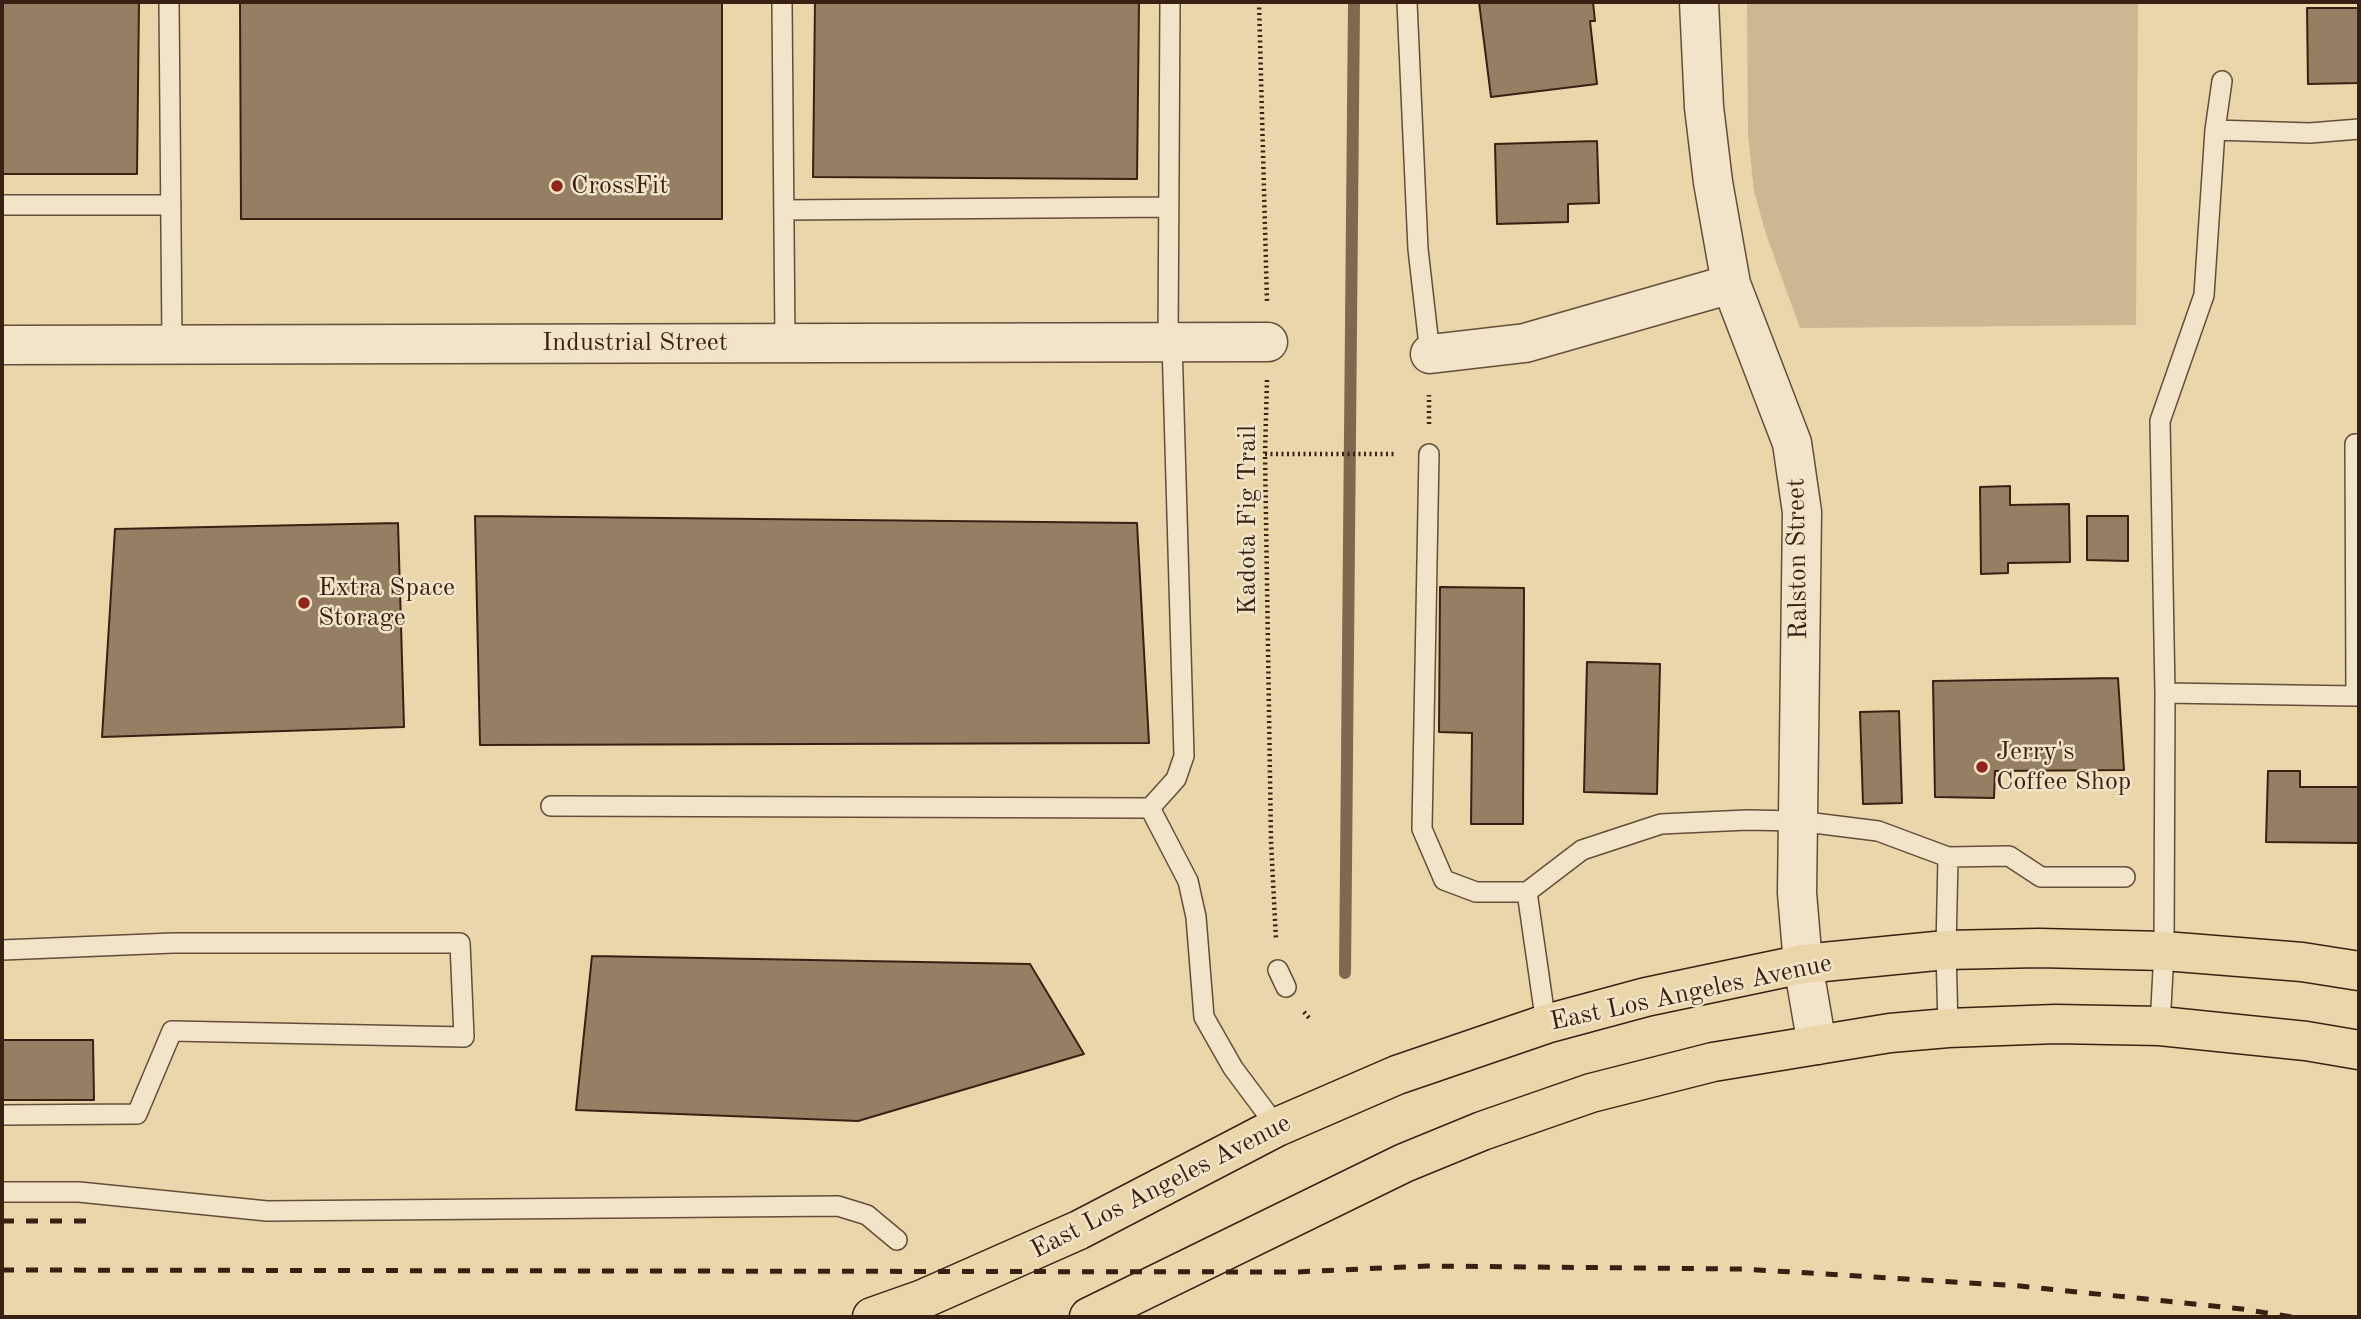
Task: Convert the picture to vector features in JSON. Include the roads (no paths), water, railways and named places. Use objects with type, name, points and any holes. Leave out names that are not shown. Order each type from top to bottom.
[{"type":"main road","name":"East Los Angeles Avenue","points":[[872,1317],[923,1299],[1079,1230],[1277,1127],[1397,1075],[1546,1024],[1646,997],[1803,964],[1946,950],[2039,948],[2164,951],[2302,962],[2359,971]]},
{"type":"main road","points":[[1089,1317],[1404,1163],[1482,1130],[1591,1093],[1713,1062],[1890,1033],[2056,1024],[2160,1026],[2306,1041],[2359,1050]]},
{"type":"street","name":"Ralston Street","points":[[1699,2],[1709,145],[1731,284],[1792,443],[1802,512],[1797,893],[1803,964],[1817,1045]]},
{"type":"street","points":[[1430,354],[1525,343],[1731,284]]},
{"type":"street","name":"Industrial Street","points":[[2,345],[1268,342]]},
{"type":"lane","points":[[169,2],[172,344]]},
{"type":"lane","points":[[782,2],[785,343]]},
{"type":"lane","points":[[551,806],[1150,808],[1176,779],[1184,756],[1170,342],[1170,2]]},
{"type":"lane","points":[[1406,2],[1418,249],[1430,354]]},
{"type":"lane","points":[[2160,1026],[2164,951],[2165,693],[2160,421],[2204,295],[2215,130],[2222,81]]},
{"type":"lane","points":[[2215,130],[2310,133],[2359,129]]},
{"type":"lane","points":[[2,205],[171,205]]},
{"type":"lane","points":[[783,210],[1168,207]]},
{"type":"lane","points":[[2165,693],[2356,696],[2355,444],[2359,444]]},
{"type":"lane","points":[[1429,454],[1422,829],[1444,880],[1476,892],[1527,892],[1582,850],[1661,824],[1747,820],[1798,821],[1878,831],[1948,857],[2009,856],[2041,877],[2125,877]]},
{"type":"lane","points":[[1150,808],[1188,881],[1196,917],[1204,1017],[1233,1068],[1277,1127]]},
{"type":"lane","points":[[1948,857],[1948,1028]]},
{"type":"lane","points":[[1527,892],[1546,1024]]},
{"type":"lane","points":[[2,950],[173,943],[460,943],[464,1037],[172,1031],[137,1114],[2,1115]]},
{"type":"lane","points":[[2,1192],[79,1192],[267,1211],[838,1206],[867,1215],[897,1240]]},
{"type":"waterway","points":[[1345,973],[1354,2]]},
{"type":"railway","points":[[2,1221],[91,1221]]},
{"type":"railway","points":[[2,1270],[1296,1272],[1427,1266],[1743,1269],[2020,1286],[2242,1309],[2292,1317]]},
{"type":"place","name":"CrossFit","points":[[557,186]]},
{"type":"place","name":"Extra Space Storage","points":[[304,603]]},
{"type":"place","name":"Jerry's Coffee Shop","points":[[1982,767]]}]
